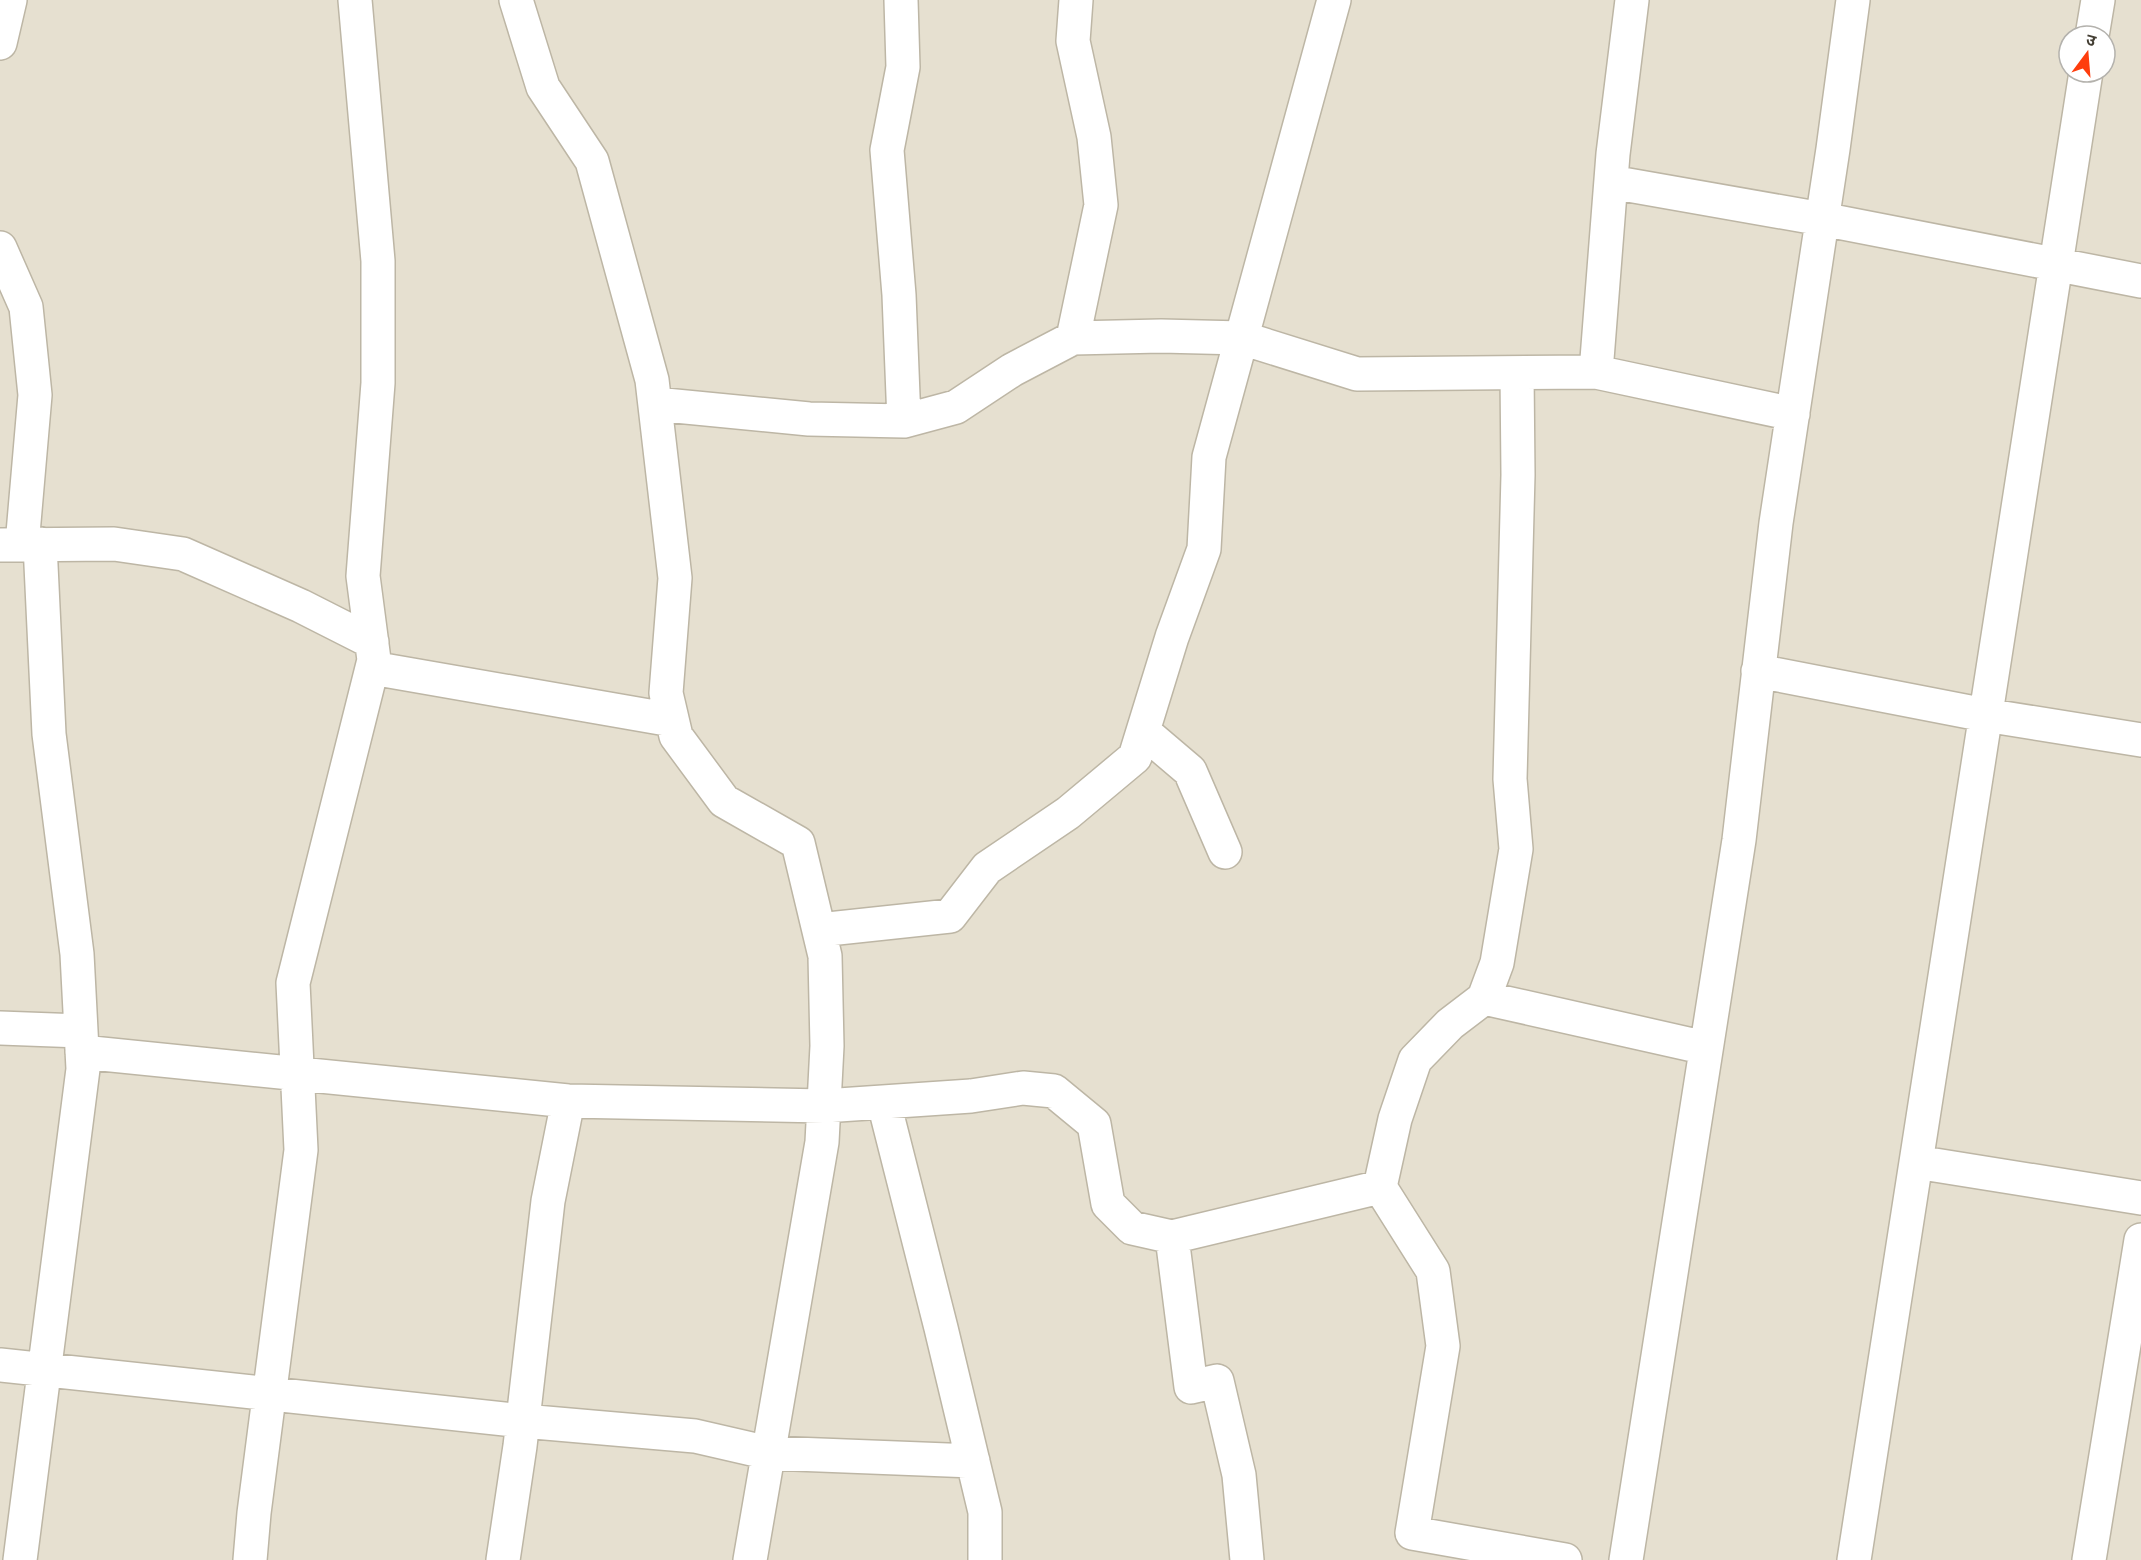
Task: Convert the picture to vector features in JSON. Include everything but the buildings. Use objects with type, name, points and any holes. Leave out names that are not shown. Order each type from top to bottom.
[{"type":"street","points":[[0,43],[10,0]]},
{"type":"street","points":[[249,1560],[301,1150],[293,983],[372,655],[363,576],[378,383],[378,261],[355,0]]},
{"type":"street","points":[[516,0],[543,87],[592,161],[652,380],[675,578],[666,693],[676,736],[724,801],[798,843],[825,956],[827,1046],[822,1142],[750,1560]]},
{"type":"street","points":[[901,0],[903,67],[887,150],[899,295],[904,421]]},
{"type":"street","points":[[1073,338],[1101,205],[1094,137],[1073,41],[1076,0]]},
{"type":"street","points":[[819,930],[950,916],[987,868],[1068,813],[1135,757],[1172,637],[1204,549],[1209,457],[1334,0]]},
{"type":"street","points":[[1596,372],[1611,182],[1632,0]]},
{"type":"street","points":[[1626,1560],[1739,840],[1776,523],[1853,0]]},
{"type":"street","points":[[2094,24],[2098,0]]},
{"type":"street","points":[[1854,1560],[2084,84]]},
{"type":"street","points":[[1611,182],[1822,219],[2141,281]]},
{"type":"street","points":[[0,248],[26,307],[36,395],[21,545],[49,734],[77,954],[83,1068],[20,1560]]},
{"type":"street","points":[[655,404],[809,419],[904,421],[956,406],[1012,370],[1073,338],[1161,336],[1242,338],[1357,374],[1596,372],[1792,414]]},
{"type":"street","points":[[1517,373],[1518,476],[1510,779],[1516,849],[1497,963],[1484,998],[1450,1024],[1415,1060],[1395,1119],[1380,1187],[1433,1271],[1443,1346],[1412,1533],[1565,1560]]},
{"type":"street","points":[[21,545],[114,544],[183,554],[301,606],[372,655],[672,720]]},
{"type":"street","points":[[1758,671],[1985,715],[2141,740]]},
{"type":"street","points":[[1143,731],[1190,771],[1225,852]]},
{"type":"street","points":[[1484,998],[1706,1048]]},
{"type":"street","points":[[0,1028],[297,1074],[568,1101],[824,1106],[971,1096],[1023,1088],[1054,1091],[1094,1124],[1108,1204],[1132,1228],[1172,1237],[1380,1187]]},
{"type":"street","points":[[503,1560],[523,1421],[548,1201],[568,1101]]},
{"type":"street","points":[[884,1102],[985,1512],[985,1560]]},
{"type":"street","points":[[1916,1162],[2141,1198]]},
{"type":"street","points":[[1172,1237],[1191,1388],[1217,1381],[1239,1475],[1247,1560]]},
{"type":"street","points":[[2089,1560],[2141,1240]]},
{"type":"street","points":[[0,1365],[523,1421],[695,1436],[770,1453],[973,1461]]},
{"type":"shaded area","points":[[0,0],[2141,0],[2141,1560],[0,1560]]}]
